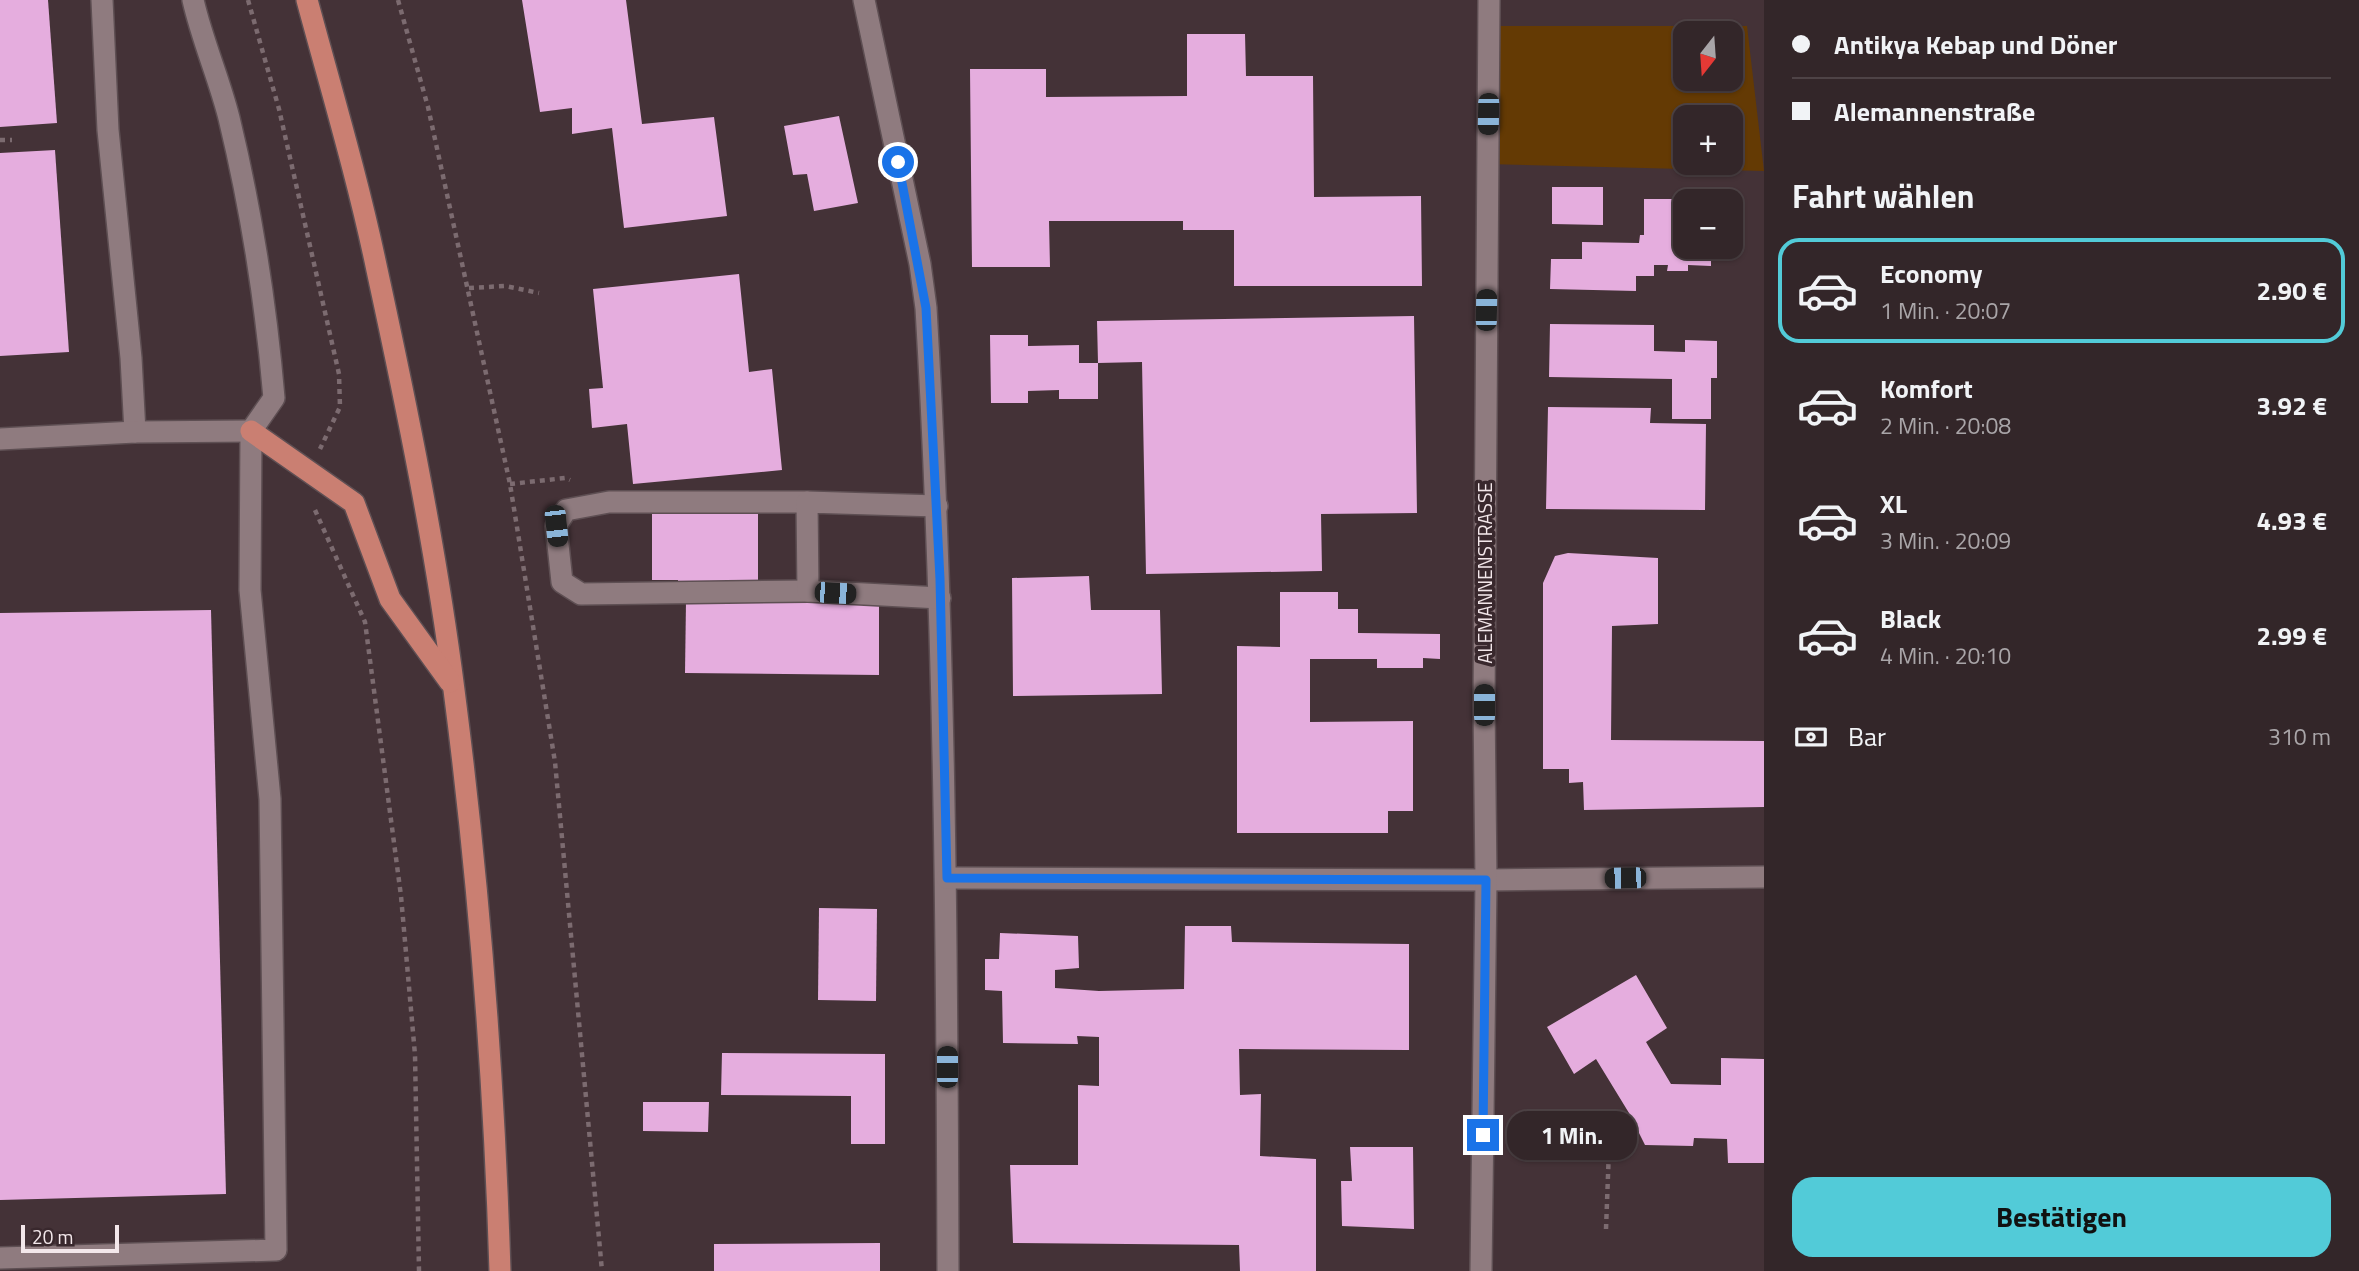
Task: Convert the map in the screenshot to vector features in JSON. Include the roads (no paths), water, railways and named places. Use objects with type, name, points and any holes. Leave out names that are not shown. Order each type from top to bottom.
[{"type":"main road","points":[[307,0],[376,266],[415,456],[454,687],[479,907],[495,1122],[500,1271]]},
{"type":"main road","points":[[251,431],[354,503],[390,599],[454,687]]},
{"type":"street","points":[[102,0],[108,130],[131,358],[135,432]]},
{"type":"street","points":[[0,1258],[276,1250],[272,866],[264,716],[250,590],[251,431],[274,398],[270,345],[228,116],[202,40],[193,0]]},
{"type":"street","points":[[864,0],[920,264],[926,308],[937,506],[947,878],[948,1271]]},
{"type":"street","name":"ALEMANNENSTRASSE","points":[[1481,1271],[1486,880],[1484,705],[1489,0]]},
{"type":"street","points":[[0,439],[135,432],[251,431]]},
{"type":"street","points":[[937,506],[807,502],[609,502],[566,510],[556,526],[562,582],[581,594],[808,592],[940,598]]},
{"type":"street","points":[[807,502],[808,592]]},
{"type":"street","points":[[947,878],[1486,880],[1764,877]]}]
